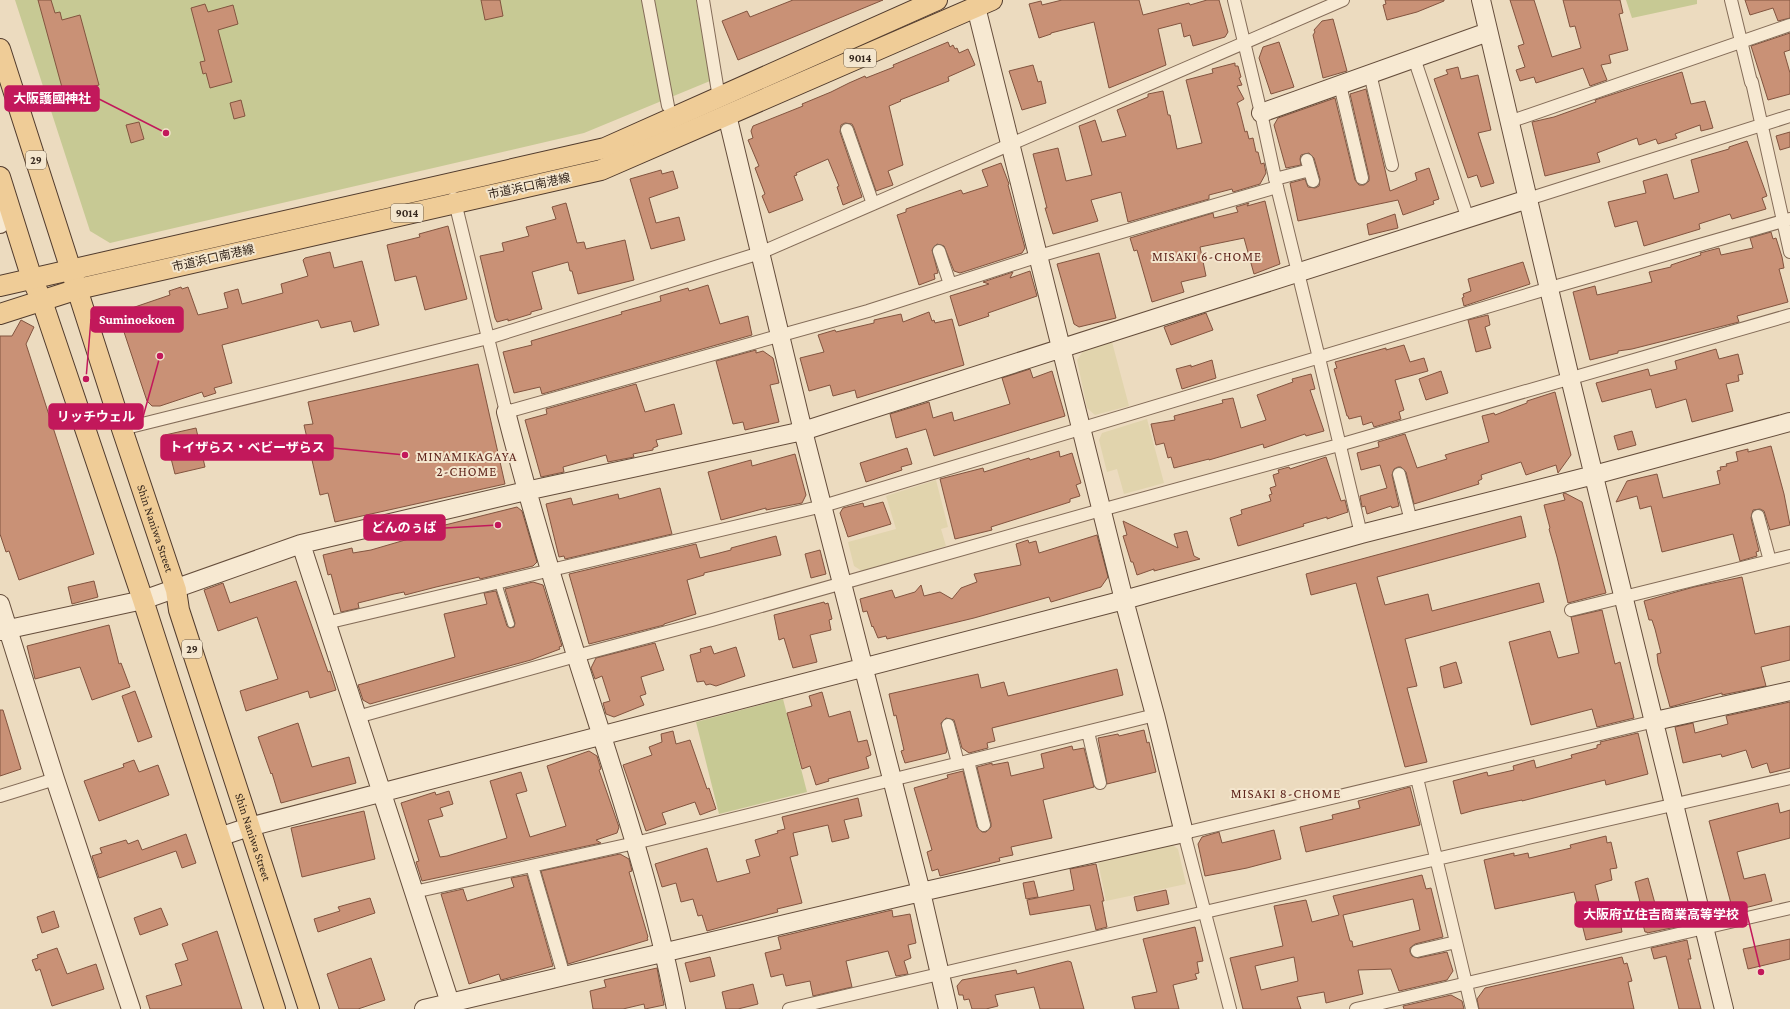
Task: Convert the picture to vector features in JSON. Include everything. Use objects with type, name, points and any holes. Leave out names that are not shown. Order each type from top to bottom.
[{"type":"main road","name":"市道浜口南港線","points":[[0,286],[32,279],[74,280],[455,202],[601,170],[937,0]]},
{"type":"main road","name":"市道浜口南港線","points":[[0,314],[42,301],[74,280],[450,183],[605,148],[723,107],[981,2]]},
{"type":"main road","name":"Shin Naniwa Street","points":[[0,49],[122,429],[176,590],[179,610],[309,1009]]},
{"type":"main road","points":[[3,185],[32,279],[42,301],[143,600],[275,1009]]},
{"type":"street","points":[[648,0],[668,106]]},
{"type":"street","points":[[703,0],[723,107],[803,431],[921,892],[948,1009]]},
{"type":"street","points":[[1234,0],[1276,183],[1361,534]]},
{"type":"street","points":[[122,429],[488,338],[760,253],[1343,0]]},
{"type":"street","points":[[1481,0],[1570,378],[1655,721],[1724,1009]]},
{"type":"street","points":[[1731,0],[1786,220],[1790,252]]},
{"type":"street","points":[[981,2],[1011,145],[1101,510],[1230,1009]]},
{"type":"street","points":[[1510,122],[1790,25]]},
{"type":"street","points":[[1261,113],[1488,32]]},
{"type":"street","points":[[1414,58],[1468,219]]},
{"type":"street","points":[[1370,74],[1392,166]]},
{"type":"street","points":[[1340,85],[1362,178]]},
{"type":"street","points":[[4,630],[143,600],[176,590],[301,544],[526,491],[803,431],[1790,116]]},
{"type":"street","points":[[847,130],[873,204]]},
{"type":"street","points":[[506,412],[780,334],[868,311],[1039,256],[1276,183],[1310,170]]},
{"type":"street","points":[[450,183],[526,491],[635,843],[666,952],[676,1009]]},
{"type":"street","points":[[0,224],[3,185]]},
{"type":"street","points":[[326,623],[823,506],[1550,288],[1786,220]]},
{"type":"street","points":[[939,251],[950,284]]},
{"type":"street","points":[[357,717],[712,620],[1101,510],[1339,445],[1790,315]]},
{"type":"street","points":[[219,837],[249,827],[864,666],[1124,600],[1361,534],[1594,475],[1790,422]]},
{"type":"street","points":[[1399,474],[1411,521]]},
{"type":"street","points":[[1758,516],[1770,561]]},
{"type":"street","points":[[301,544],[451,1006]]},
{"type":"street","points":[[1571,610],[1790,556]]},
{"type":"street","points":[[0,604],[4,630],[131,1009]]},
{"type":"street","points":[[424,1009],[451,1006],[564,976],[921,892],[1184,833],[1655,721],[1790,691]]},
{"type":"street","points":[[414,892],[635,843],[1155,715]]},
{"type":"street","points":[[948,725],[963,762],[984,825]]},
{"type":"street","points":[[1088,732],[1100,783]]},
{"type":"street","points":[[1417,778],[1472,1009]]},
{"type":"street","points":[[789,1009],[1790,778]]},
{"type":"street","points":[[0,796],[55,779]]},
{"type":"street","points":[[532,866],[564,976]]},
{"type":"street","points":[[1356,1009],[1790,908]]},
{"type":"street","points":[[1416,951],[1456,942]]},
{"type":"lane","points":[[498,582],[511,624]]},
{"type":"shaded area","points":[[1112,342],[1129,406],[1095,415],[1087,408],[1077,360],[1084,350]]},
{"type":"shaded area","points":[[1147,419],[1164,483],[1124,494],[1117,469],[1107,472],[1099,440],[1102,433]]},
{"type":"shaded area","points":[[936,480],[948,527],[941,529],[946,546],[862,571],[854,566],[848,542],[896,529],[886,496]]},
{"type":"shaded area","points":[[1171,844],[1178,849],[1186,884],[1106,901],[1098,862]]},
{"type":"green space","points":[[15,0],[696,0],[710,81],[584,133],[110,243],[90,231]]},
{"type":"green space","points":[[1626,0],[1697,0],[1697,4],[1632,18]]},
{"type":"green space","points":[[783,699],[807,792],[719,814],[696,722]]},
{"type":"building","points":[[38,0],[51,0],[55,13],[60,12],[62,20],[80,15],[99,85],[76,91],[75,88],[63,91]]},
{"type":"building","points":[[481,0],[500,0],[503,16],[485,20]]},
{"type":"building","points":[[793,0],[883,0],[738,60],[722,21],[747,11],[750,17]]},
{"type":"building","points":[[1062,0],[1139,0],[1143,15],[1189,3],[1190,5],[1207,0],[1219,0],[1228,32],[1225,37],[1193,46],[1190,35],[1184,37],[1181,23],[1158,29],[1166,65],[1109,88],[1094,22],[1051,33],[1039,38],[1029,4],[1041,1],[1042,5]]},
{"type":"building","points":[[1385,0],[1444,1],[1417,12],[1387,20],[1383,5],[1386,4]]},
{"type":"building","points":[[1510,0],[1534,0],[1552,57],[1581,48],[1575,26],[1570,27],[1563,0],[1620,0],[1623,13],[1619,14],[1628,50],[1609,55],[1611,63],[1601,65],[1607,80],[1590,86],[1583,68],[1536,83],[1534,77],[1520,81],[1516,70],[1525,67],[1518,46],[1524,44]]},
{"type":"building","points":[[1745,0],[1790,0],[1790,18],[1778,21],[1773,8],[1750,15]]},
{"type":"building","points":[[205,4],[208,12],[233,5],[238,24],[218,30],[232,82],[210,88],[206,73],[203,74],[200,62],[205,61],[191,8]]},
{"type":"building","points":[[1333,19],[1347,71],[1323,78],[1313,35],[1315,32],[1314,30],[1322,21]]},
{"type":"building","points":[[1790,33],[1790,50],[1784,52],[1790,73],[1790,94],[1768,100],[1751,46]]},
{"type":"building","points":[[948,42],[950,47],[953,45],[955,49],[957,48],[959,53],[968,49],[975,65],[948,77],[949,81],[900,100],[901,101],[889,106],[903,165],[888,171],[893,185],[876,191],[854,128],[852,124],[845,123],[841,125],[840,132],[862,197],[843,205],[837,187],[839,186],[828,159],[796,173],[797,175],[794,176],[803,200],[769,213],[762,196],[765,194],[755,168],[759,166],[748,140],[753,138],[751,131],[753,126],[803,106],[802,104],[865,76],[866,78],[894,67],[893,65]]},
{"type":"building","points":[[1279,42],[1294,87],[1271,94],[1259,58],[1263,47]]},
{"type":"building","points":[[1235,63],[1235,66],[1238,66],[1241,77],[1239,78],[1242,85],[1237,86],[1244,99],[1237,103],[1245,132],[1247,131],[1249,139],[1253,138],[1256,152],[1258,152],[1261,164],[1264,163],[1266,173],[1260,184],[1233,192],[1232,189],[1209,195],[1209,199],[1128,222],[1121,192],[1091,200],[1098,221],[1053,234],[1045,208],[1047,208],[1033,154],[1058,148],[1066,181],[1092,175],[1079,126],[1095,120],[1102,142],[1126,136],[1117,110],[1148,97],[1148,94],[1163,91],[1177,149],[1202,143],[1186,80],[1213,73],[1212,69]]},
{"type":"building","points":[[1033,65],[1038,82],[1041,81],[1046,103],[1022,110],[1009,71]]},
{"type":"building","points":[[1458,67],[1461,79],[1478,75],[1491,130],[1478,133],[1494,183],[1481,187],[1477,175],[1468,178],[1434,79],[1448,74],[1446,70]]},
{"type":"building","points":[[1682,72],[1691,104],[1705,101],[1713,128],[1701,131],[1700,125],[1675,134],[1677,138],[1658,144],[1656,139],[1639,145],[1637,138],[1597,153],[1600,162],[1545,176],[1532,122],[1554,117],[1596,102],[1595,100]]},
{"type":"building","points":[[1366,89],[1390,191],[1417,180],[1415,173],[1429,168],[1439,199],[1433,201],[1434,204],[1403,215],[1398,200],[1298,221],[1290,183],[1305,179],[1308,187],[1315,188],[1319,186],[1320,179],[1314,158],[1309,153],[1301,155],[1301,165],[1286,168],[1274,125],[1278,118],[1335,98],[1355,180],[1359,185],[1364,185],[1369,181],[1369,176],[1350,94]]},
{"type":"building","points":[[241,100],[245,116],[234,119],[230,103]]},
{"type":"building","points":[[139,122],[144,139],[131,143],[126,125]]},
{"type":"building","points":[[1790,132],[1790,147],[1780,150],[1776,136]]},
{"type":"building","points":[[1747,141],[1767,196],[1762,198],[1766,209],[1732,219],[1730,214],[1699,224],[1700,229],[1644,246],[1637,221],[1615,227],[1608,202],[1646,193],[1643,181],[1667,174],[1674,199],[1699,192],[1691,160],[1729,149],[1729,147]]},
{"type":"building","points":[[1001,163],[1009,184],[1008,185],[1025,248],[1022,253],[960,273],[954,271],[944,246],[937,244],[932,250],[938,273],[934,274],[935,279],[919,285],[897,215],[906,212],[906,209],[961,190],[963,194],[988,186],[982,170]]},
{"type":"building","points":[[661,170],[662,174],[673,171],[678,188],[649,198],[656,223],[679,217],[685,240],[651,249],[630,179]]},
{"type":"building","points":[[1265,201],[1280,264],[1254,274],[1244,238],[1200,247],[1206,276],[1181,282],[1184,292],[1152,302],[1137,250],[1134,251],[1130,238],[1213,213],[1214,218],[1238,212],[1236,207],[1249,203],[1247,206]]},
{"type":"building","points":[[566,203],[577,243],[584,242],[586,249],[625,240],[634,280],[578,294],[568,262],[532,272],[542,309],[508,321],[508,319],[497,322],[480,256],[504,251],[502,243],[529,236],[526,227],[556,219],[552,207]]},
{"type":"building","points":[[1395,214],[1398,228],[1369,235],[1367,224]]},
{"type":"building","points":[[448,226],[467,299],[425,310],[416,276],[395,281],[387,245],[420,237],[419,234]]},
{"type":"building","points":[[1771,232],[1773,239],[1776,238],[1782,257],[1784,268],[1779,269],[1788,302],[1737,316],[1739,322],[1632,349],[1618,351],[1618,353],[1590,360],[1573,292],[1595,286],[1597,295],[1652,282],[1649,272],[1671,267],[1671,265],[1701,255],[1700,253],[1719,248],[1721,255],[1753,248],[1750,238]]},
{"type":"building","points":[[330,252],[334,268],[362,261],[379,325],[354,332],[351,321],[321,328],[318,320],[222,345],[232,383],[214,388],[216,393],[204,397],[202,392],[160,406],[152,406],[147,401],[120,320],[122,314],[126,310],[170,295],[169,291],[181,287],[182,289],[188,287],[198,315],[228,308],[224,293],[238,289],[242,304],[283,293],[281,284],[308,276],[303,260],[305,258]]},
{"type":"building","points":[[1099,253],[1116,318],[1079,327],[1074,324],[1057,264]]},
{"type":"building","points":[[1523,262],[1530,284],[1464,306],[1462,298],[1464,297],[1463,294],[1471,291],[1468,279]]},
{"type":"building","points":[[1030,271],[1037,296],[988,313],[989,316],[959,326],[950,296],[989,284],[983,282],[1013,272],[1010,278]]},
{"type":"building","points":[[708,285],[720,324],[748,316],[752,335],[542,394],[540,387],[514,393],[503,352],[532,345],[531,341],[622,314],[621,312],[661,301],[660,296],[688,288],[689,291]]},
{"type":"building","points":[[929,312],[932,321],[934,320],[935,323],[952,319],[964,365],[857,398],[855,390],[833,396],[830,385],[809,391],[800,358],[824,352],[818,335],[835,330],[836,332],[874,323],[874,320],[901,314],[903,322]]},
{"type":"building","points":[[1206,313],[1213,330],[1171,345],[1164,327]]},
{"type":"building","points":[[1488,315],[1490,325],[1485,327],[1491,348],[1476,352],[1468,320]]},
{"type":"building","points":[[21,320],[34,327],[26,344],[94,554],[19,580],[9,551],[6,552],[0,534],[0,336],[12,336]]},
{"type":"building","points":[[1404,345],[1410,362],[1424,358],[1428,371],[1395,380],[1404,410],[1399,412],[1401,419],[1374,427],[1372,422],[1363,425],[1361,416],[1349,419],[1334,369],[1337,368],[1335,362],[1386,348],[1386,350]]},
{"type":"building","points":[[1716,349],[1719,359],[1738,354],[1743,374],[1738,375],[1739,381],[1726,384],[1733,411],[1692,422],[1686,399],[1656,408],[1651,389],[1602,402],[1596,383],[1648,369],[1650,376],[1677,369],[1675,361]]},
{"type":"building","points":[[756,350],[756,353],[763,351],[773,358],[779,383],[770,385],[779,422],[745,430],[743,422],[733,424],[716,361]]},
{"type":"building","points":[[1212,360],[1216,378],[1182,389],[1176,369],[1191,365],[1191,367]]},
{"type":"building","points":[[478,364],[505,484],[335,522],[328,493],[320,495],[304,425],[313,424],[308,402]]},
{"type":"building","points":[[1030,369],[1033,378],[1052,371],[1065,416],[934,456],[926,429],[896,438],[890,414],[929,402],[933,418],[952,412],[954,421],[1010,404],[1002,378]]},
{"type":"building","points":[[1441,371],[1448,393],[1426,400],[1419,379]]},
{"type":"building","points":[[1311,374],[1315,389],[1310,390],[1324,431],[1306,436],[1305,434],[1264,448],[1263,444],[1209,460],[1174,468],[1171,457],[1168,458],[1164,443],[1156,445],[1151,424],[1175,420],[1174,416],[1223,403],[1222,400],[1233,398],[1241,428],[1266,420],[1257,395],[1293,382],[1292,379]]},
{"type":"building","points":[[636,384],[645,412],[674,404],[682,434],[656,440],[658,446],[653,448],[653,450],[633,454],[634,457],[608,462],[606,455],[563,467],[564,472],[541,477],[525,420],[547,414],[546,409]]},
{"type":"building","points":[[1555,392],[1571,455],[1558,473],[1556,465],[1526,475],[1521,462],[1481,475],[1482,479],[1478,481],[1479,484],[1414,504],[1406,472],[1401,467],[1398,467],[1394,469],[1392,475],[1399,506],[1392,508],[1391,506],[1367,514],[1365,506],[1362,507],[1360,496],[1387,488],[1380,465],[1361,470],[1357,453],[1379,447],[1378,442],[1405,434],[1417,468],[1447,459],[1445,455],[1489,442],[1482,416],[1494,413],[1495,415],[1527,403],[1527,401]]},
{"type":"building","points":[[196,428],[205,467],[175,474],[165,435]]},
{"type":"building","points":[[1632,431],[1636,445],[1618,450],[1614,436]]},
{"type":"building","points":[[1771,446],[1784,494],[1790,525],[1770,530],[1764,511],[1760,509],[1753,510],[1751,518],[1759,551],[1756,552],[1757,556],[1740,561],[1733,534],[1662,552],[1651,506],[1640,509],[1637,496],[1616,502],[1627,481],[1657,474],[1663,498],[1720,484],[1717,471],[1721,470],[1720,467],[1727,466],[1726,464],[1738,461],[1736,452],[1748,449],[1748,452]]},
{"type":"building","points":[[907,448],[912,464],[901,467],[902,470],[866,482],[860,463]]},
{"type":"building","points":[[1059,451],[1060,457],[1072,453],[1081,483],[1076,485],[1080,496],[1070,499],[1070,502],[991,527],[992,530],[955,539],[940,479],[983,468],[984,472],[1029,458],[1030,460]]},
{"type":"building","points":[[795,454],[806,495],[802,503],[766,510],[766,508],[721,520],[708,472],[751,460],[752,466]]},
{"type":"building","points":[[1326,457],[1341,501],[1345,500],[1348,512],[1327,519],[1327,517],[1303,524],[1304,526],[1238,546],[1230,518],[1242,514],[1241,510],[1271,501],[1269,495],[1272,494],[1270,488],[1276,486],[1273,475],[1279,473],[1278,470],[1289,467],[1290,469]]},
{"type":"building","points":[[660,488],[672,534],[565,559],[564,556],[559,557],[546,504],[571,498],[573,505],[618,494],[619,499]]},
{"type":"building","points":[[1565,493],[1582,502],[1606,593],[1568,603],[1544,505],[1565,500],[1563,494]]},
{"type":"building","points":[[883,502],[891,524],[848,537],[840,513],[843,508],[863,503],[864,507]]},
{"type":"building","points":[[517,507],[522,511],[537,562],[533,566],[480,579],[479,577],[405,595],[404,592],[394,594],[358,603],[359,608],[341,612],[331,574],[328,575],[323,555],[352,548],[353,553],[371,550],[412,538],[411,532]]},
{"type":"building","points":[[1521,516],[1526,537],[1377,577],[1385,605],[1428,594],[1432,611],[1539,583],[1544,602],[1405,639],[1417,686],[1407,688],[1427,762],[1405,767],[1356,583],[1311,595],[1306,574]]},
{"type":"building","points":[[1123,521],[1178,548],[1174,534],[1187,531],[1194,556],[1200,559],[1154,571],[1154,569],[1137,575],[1133,562],[1131,562],[1123,536],[1127,535]]},
{"type":"building","points":[[1097,535],[1108,577],[1101,587],[1051,602],[1049,597],[974,618],[887,639],[886,636],[878,638],[873,626],[872,627],[867,611],[863,612],[860,599],[892,590],[895,598],[915,592],[921,585],[924,596],[940,592],[952,599],[961,588],[977,582],[974,574],[1021,565],[1016,544],[1028,540],[1029,543],[1036,541],[1039,553]]},
{"type":"building","points":[[776,536],[781,555],[704,573],[704,575],[687,580],[696,614],[664,625],[589,644],[569,574],[696,544],[700,558]]},
{"type":"building","points":[[820,550],[826,574],[811,578],[805,554]]},
{"type":"building","points":[[1742,577],[1755,634],[1790,626],[1790,660],[1761,667],[1766,686],[1722,695],[1722,693],[1670,707],[1658,663],[1657,654],[1661,653],[1655,629],[1652,620],[1649,620],[1644,601],[1694,587]]},
{"type":"building","points":[[94,581],[98,597],[72,604],[68,587]]},
{"type":"building","points":[[296,581],[328,672],[330,671],[336,690],[310,698],[308,691],[246,711],[240,691],[278,679],[257,617],[218,631],[204,590],[223,583],[230,603]]},
{"type":"building","points":[[533,582],[543,585],[562,646],[559,647],[560,649],[531,660],[370,704],[363,700],[358,685],[455,657],[444,614],[487,604],[484,593],[496,591],[507,626],[510,628],[514,627],[515,623],[505,589]]},
{"type":"building","points":[[824,602],[825,604],[828,603],[832,619],[829,620],[831,630],[810,635],[817,662],[793,668],[784,638],[779,640],[774,615]]},
{"type":"building","points":[[1602,610],[1615,664],[1620,662],[1634,718],[1597,727],[1592,709],[1531,725],[1509,642],[1550,631],[1558,658],[1579,653],[1571,617]]},
{"type":"building","points":[[109,625],[119,664],[121,663],[130,687],[92,700],[80,667],[35,679],[27,646]]},
{"type":"building","points":[[655,643],[664,670],[641,677],[646,694],[640,696],[644,705],[614,717],[606,714],[603,703],[610,701],[602,676],[595,679],[591,668],[596,658]]},
{"type":"building","points":[[711,646],[714,654],[736,647],[745,676],[716,686],[710,684],[706,685],[704,681],[697,682],[690,655],[701,652],[700,649]]},
{"type":"building","points":[[1456,662],[1462,683],[1444,688],[1440,667]]},
{"type":"building","points":[[1117,669],[1123,695],[992,728],[995,741],[987,743],[988,748],[969,753],[962,748],[954,720],[946,718],[941,723],[947,750],[946,753],[905,763],[901,751],[904,750],[896,715],[894,716],[889,694],[978,674],[981,688],[1004,682],[1008,696]]},
{"type":"building","points":[[135,691],[152,737],[138,742],[122,696]]},
{"type":"building","points":[[822,692],[829,717],[850,711],[858,742],[867,740],[871,755],[866,757],[869,768],[828,779],[829,781],[816,785],[810,766],[802,769],[787,713],[812,706],[809,696]]},
{"type":"building","points":[[1790,702],[1790,768],[1770,773],[1767,763],[1752,768],[1746,750],[1722,757],[1721,754],[1683,763],[1675,727],[1693,723],[1695,733],[1728,724],[1726,716]]},
{"type":"building","points":[[0,710],[3,710],[21,769],[0,776]]},
{"type":"building","points":[[298,723],[312,767],[349,757],[356,783],[281,803],[272,773],[271,774],[258,737]]},
{"type":"building","points":[[1144,730],[1147,743],[1149,742],[1156,772],[1107,784],[1098,738],[1118,734],[1119,736]]},
{"type":"building","points":[[673,731],[676,744],[690,740],[707,789],[709,788],[716,809],[700,815],[695,802],[662,813],[666,824],[646,831],[623,765],[652,755],[649,747],[662,742],[661,734]]},
{"type":"building","points":[[1638,733],[1648,774],[1606,785],[1605,780],[1522,801],[1461,814],[1453,781],[1487,772],[1488,776],[1514,770],[1513,766],[1534,760],[1536,768],[1572,758],[1571,755],[1597,748],[1597,745],[1601,744],[1600,742]]},
{"type":"building","points":[[1072,746],[1073,750],[1084,748],[1094,787],[1043,800],[1052,838],[1011,847],[1013,855],[999,858],[1000,861],[940,876],[938,869],[932,871],[927,852],[932,850],[914,788],[948,778],[947,775],[963,771],[977,827],[982,832],[986,832],[991,827],[991,823],[977,767],[992,763],[992,765],[1008,762],[1011,776],[1044,768],[1041,754]]},
{"type":"building","points":[[589,751],[597,756],[601,769],[599,770],[619,827],[617,833],[596,840],[601,843],[422,881],[416,862],[419,861],[401,803],[435,792],[436,795],[449,791],[453,804],[440,808],[443,816],[428,820],[440,857],[447,856],[507,838],[490,781],[521,772],[527,791],[516,794],[530,837],[566,826],[547,766]]},
{"type":"building","points":[[134,760],[139,772],[158,765],[169,795],[99,821],[84,781],[124,767],[123,764]]},
{"type":"building","points":[[1410,787],[1420,825],[1306,852],[1300,827],[1333,819],[1332,815],[1360,808],[1358,801]]},
{"type":"building","points":[[858,798],[862,816],[844,820],[849,838],[832,842],[828,825],[793,833],[798,855],[790,857],[802,903],[777,909],[778,912],[707,931],[702,915],[698,916],[693,899],[681,902],[676,883],[662,887],[655,864],[707,848],[717,882],[750,873],[746,860],[760,856],[755,840],[778,833],[777,831],[785,829],[782,817]]},
{"type":"building","points":[[1778,803],[1780,813],[1790,810],[1790,838],[1737,852],[1744,879],[1765,874],[1772,901],[1733,911],[1709,821]]},
{"type":"building","points":[[364,811],[375,859],[302,877],[291,828]]},
{"type":"building","points":[[1274,830],[1281,859],[1247,868],[1205,876],[1198,844],[1202,837],[1219,832],[1222,843]]},
{"type":"building","points":[[186,834],[196,863],[182,868],[176,851],[99,878],[92,856],[102,853],[100,848],[126,840],[128,844],[138,840],[142,850]]},
{"type":"building","points":[[1606,836],[1607,843],[1611,842],[1617,868],[1610,869],[1612,880],[1595,885],[1603,918],[1619,915],[1622,932],[1586,940],[1574,892],[1495,909],[1484,860],[1514,853],[1514,856],[1528,853],[1529,858],[1571,848],[1570,845]]},
{"type":"building","points":[[620,854],[629,859],[632,871],[629,872],[648,940],[568,964],[541,871]]},
{"type":"building","points":[[1096,864],[1104,901],[1102,901],[1107,927],[1096,930],[1090,905],[1030,915],[1027,900],[1074,890],[1070,869]]},
{"type":"building","points":[[527,875],[553,966],[501,980],[499,974],[469,984],[441,894],[463,889],[467,901],[514,887],[511,878]]},
{"type":"building","points":[[1422,875],[1426,889],[1431,888],[1443,937],[1415,944],[1410,948],[1410,952],[1412,956],[1418,958],[1447,952],[1453,971],[1447,980],[1399,991],[1391,969],[1358,970],[1363,994],[1326,1003],[1324,992],[1297,997],[1301,1009],[1243,1009],[1230,958],[1283,946],[1274,906],[1306,900],[1312,922],[1339,915],[1333,896]],"holes":[[[1413,899],[1420,930],[1353,947],[1343,915]],[[1294,957],[1298,981],[1261,990],[1255,966]]]},
{"type":"building","points":[[1648,878],[1657,911],[1675,906],[1681,926],[1647,933],[1645,932],[1639,910],[1642,910],[1635,882]]},
{"type":"building","points":[[1034,881],[1038,897],[1026,899],[1023,883]]},
{"type":"building","points":[[1166,890],[1169,904],[1137,911],[1134,897]]},
{"type":"building","points":[[370,898],[375,913],[318,932],[314,919],[340,911],[338,907]]},
{"type":"building","points":[[161,908],[168,925],[140,935],[134,918]]},
{"type":"building","points":[[892,910],[893,917],[910,914],[916,943],[908,945],[911,958],[904,961],[908,974],[896,976],[888,951],[846,961],[852,987],[813,996],[810,981],[786,986],[783,974],[771,977],[765,953],[781,949],[778,937]]},
{"type":"building","points":[[54,911],[59,927],[42,933],[37,917]]},
{"type":"building","points":[[1195,927],[1203,961],[1197,962],[1199,973],[1195,974],[1197,979],[1173,985],[1179,1009],[1135,1009],[1132,997],[1157,992],[1143,939]]},
{"type":"building","points":[[217,931],[242,1009],[150,1009],[146,996],[182,985],[175,964],[188,960],[182,944]]},
{"type":"building","points":[[1790,939],[1790,959],[1748,969],[1743,949]]},
{"type":"building","points":[[1687,940],[1691,959],[1688,959],[1701,1009],[1679,1009],[1666,956],[1654,959],[1651,948]]},
{"type":"building","points":[[57,948],[67,974],[96,964],[104,989],[52,1006],[40,969],[36,971],[32,960],[38,958],[37,955]]},
{"type":"building","points":[[710,957],[715,976],[690,982],[685,963]]},
{"type":"building","points":[[1622,957],[1624,964],[1627,963],[1632,981],[1628,982],[1634,1009],[1479,1009],[1477,999],[1485,988]]},
{"type":"building","points":[[371,958],[385,1000],[358,1009],[339,1009],[327,974]]},
{"type":"building","points":[[1068,961],[1071,962],[1084,1009],[1040,1009],[1034,987],[995,995],[998,1006],[986,1009],[972,1009],[969,999],[964,1000],[963,995],[959,995],[957,986],[962,980],[1016,970],[1017,974]]},
{"type":"building","points":[[657,968],[664,1005],[645,1009],[644,1004],[623,1009],[593,1009],[590,991],[606,987],[604,980]]},
{"type":"building","points":[[753,984],[758,1004],[738,1009],[726,1009],[722,992]]},
{"type":"building","points":[[1451,995],[1462,1001],[1464,1009],[1404,1009],[1403,1006]]},
{"type":"place","name":"大阪護國神社","points":[[166,133]]},
{"type":"place","name":"リッチウェル","points":[[160,356]]},
{"type":"place","name":"Suminoekoen","points":[[86,379]]},
{"type":"place","name":"トイザらス・ベビーザらス","points":[[405,455]]},
{"type":"place","name":"どんのぅば","points":[[498,525]]},
{"type":"place","name":"大阪府立住吉商業高等学校","points":[[1761,972]]},
{"type":"district","name":"MISAKI 6-CHOME","points":[[1207,256]]},
{"type":"district","name":"MINAMIKAGAYA 2-CHOME","points":[[467,464]]},
{"type":"district","name":"MISAKI 8-CHOME","points":[[1286,793]]}]
